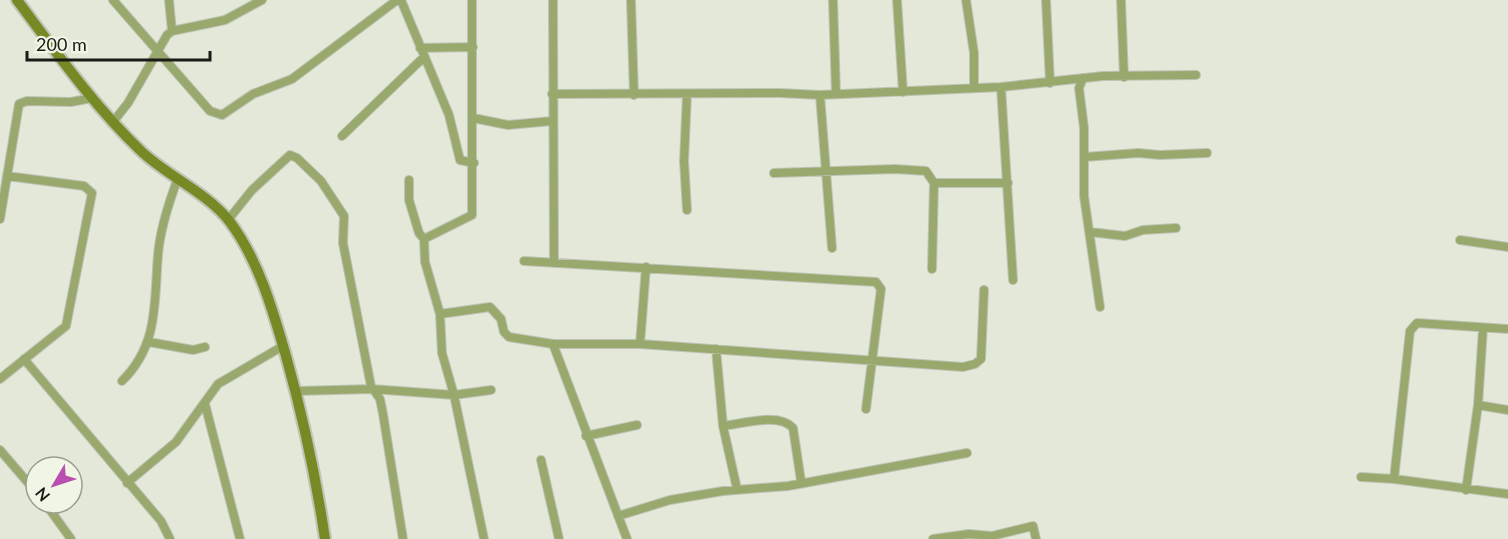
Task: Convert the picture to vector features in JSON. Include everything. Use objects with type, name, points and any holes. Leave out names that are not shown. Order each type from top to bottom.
[{"type":"street","points":[[17,0],[112,122],[143,153],[178,178],[228,220],[254,263],[297,391],[317,487],[325,539]]},
{"type":"street","points":[[113,0],[210,111],[222,115],[253,94],[292,79],[399,0],[449,115],[460,160],[474,163]]},
{"type":"street","points":[[169,0],[172,31]]},
{"type":"street","points":[[112,122],[128,103],[157,51],[172,31],[225,20],[262,0]]},
{"type":"street","points":[[424,238],[472,215],[474,163],[472,0]]},
{"type":"street","points":[[553,0],[554,263]]},
{"type":"street","points":[[631,0],[634,95]]},
{"type":"street","points":[[833,0],[836,94]]},
{"type":"street","points":[[897,0],[903,92]]},
{"type":"street","points":[[966,0],[974,53],[974,88]]},
{"type":"street","points":[[1046,0],[1050,83]]},
{"type":"street","points":[[1121,0],[1124,77]]},
{"type":"street","points":[[420,48],[473,46]]},
{"type":"street","points":[[342,136],[424,57]]},
{"type":"street","points":[[552,94],[820,95],[1001,87],[1083,78],[1196,75]]},
{"type":"street","points":[[1083,78],[1079,88],[1085,157],[1084,196],[1100,307]]},
{"type":"street","points":[[1071,79],[1079,88]]},
{"type":"street","points":[[1001,87],[1013,280]]},
{"type":"street","points":[[687,94],[684,161],[687,210]]},
{"type":"street","points":[[820,95],[832,248]]},
{"type":"street","points":[[0,219],[19,104],[27,101],[71,102],[92,98]]},
{"type":"street","points":[[473,118],[508,125],[552,121]]},
{"type":"street","points":[[1085,157],[1138,153],[1160,155],[1207,153]]},
{"type":"street","points":[[228,220],[252,190],[287,156],[297,158],[321,182],[344,216],[343,243],[372,389],[380,399],[403,539]]},
{"type":"street","points":[[774,173],[895,169],[926,171],[934,183],[932,268]]},
{"type":"street","points":[[0,378],[55,338],[69,320],[92,193],[84,186],[7,176]]},
{"type":"street","points":[[122,381],[137,367],[149,342],[158,254],[170,200],[178,178]]},
{"type":"street","points":[[409,180],[409,200],[419,232],[424,238],[425,262],[440,314],[442,353],[454,395],[484,539]]},
{"type":"street","points":[[934,183],[1008,183]]},
{"type":"street","points":[[1090,232],[1125,236],[1143,230],[1176,228]]},
{"type":"street","points":[[1460,240],[1508,247]]},
{"type":"street","points":[[524,261],[876,282],[881,289],[866,409]]},
{"type":"street","points":[[640,344],[646,267]]},
{"type":"street","points":[[440,314],[490,308],[501,319],[504,332],[509,337],[553,344],[640,344],[872,358],[963,367],[975,364],[981,358],[984,290]]},
{"type":"street","points":[[1394,479],[1410,332],[1417,323],[1508,328]]},
{"type":"street","points":[[1466,490],[1478,405],[1484,328]]},
{"type":"street","points":[[149,342],[193,350],[205,346]]},
{"type":"street","points":[[553,344],[627,539]]},
{"type":"street","points":[[127,483],[176,442],[218,384],[283,346]]},
{"type":"street","points":[[716,349],[723,426],[737,489]]},
{"type":"street","points":[[24,359],[166,528],[170,539]]},
{"type":"street","points":[[297,391],[372,389],[454,395],[491,390]]},
{"type":"street","points":[[205,404],[240,539]]},
{"type":"street","points":[[1478,405],[1508,410]]},
{"type":"street","points":[[723,426],[778,420],[787,422],[793,428],[801,481]]},
{"type":"street","points":[[586,436],[637,425]]},
{"type":"street","points":[[0,450],[24,478]]},
{"type":"street","points":[[618,516],[670,500],[737,489],[788,486],[801,481],[968,453]]},
{"type":"street","points":[[541,460],[559,539]]},
{"type":"street","points":[[1361,477],[1394,479],[1508,494]]},
{"type":"street","points":[[53,515],[70,539]]},
{"type":"street","points":[[933,539],[992,536],[1033,526],[1036,539]]}]
